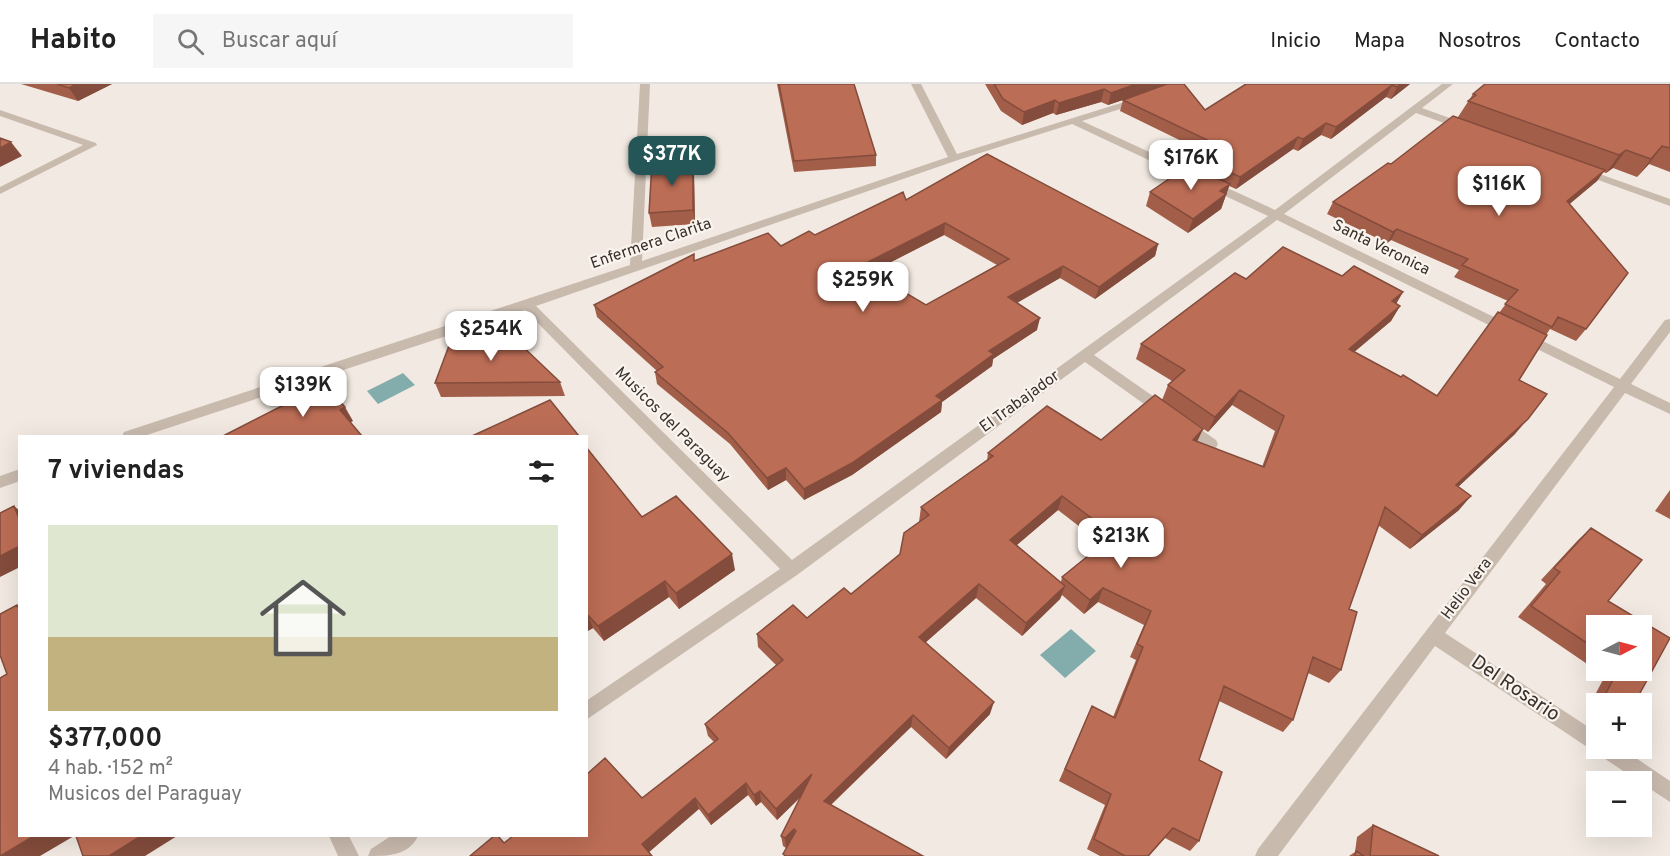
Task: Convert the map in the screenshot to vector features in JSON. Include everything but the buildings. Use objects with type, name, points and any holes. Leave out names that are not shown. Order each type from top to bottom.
[{"type":"street","points":[[636,268],[645,84]]},
{"type":"street","points":[[916,84],[954,159]]},
{"type":"street","name":"El Trabajador","points":[[588,711],[791,570],[1276,215],[1448,84]]},
{"type":"street","name":"Enfermera Clarita","points":[[138,435],[954,159],[1075,122],[1152,95]]},
{"type":"street","points":[[1415,109],[1482,133]]},
{"type":"street","points":[[0,113],[92,145],[0,191]]},
{"type":"street","name":"Santa Veronica","points":[[1075,122],[1276,215],[1670,409]]},
{"type":"street","points":[[1570,166],[1670,203]]},
{"type":"street","name":"Musicos del Paraguay","points":[[527,305],[791,570]]},
{"type":"street","name":"Helio Vera","points":[[1265,856],[1670,323]]},
{"type":"street","points":[[1085,355],[1211,444]]},
{"type":"street","points":[[0,482],[18,476]]},
{"type":"street","name":"Del Rosario","points":[[1433,635],[1586,736]]},
{"type":"street","points":[[1620,759],[1670,792]]},
{"type":"street","points":[[340,837],[349,856]]},
{"type":"street","points":[[378,856],[406,837]]},
{"type":"water","points":[[403,373],[415,385],[378,404],[367,391]]},
{"type":"water","points":[[1071,629],[1096,651],[1065,678],[1040,655]]}]
